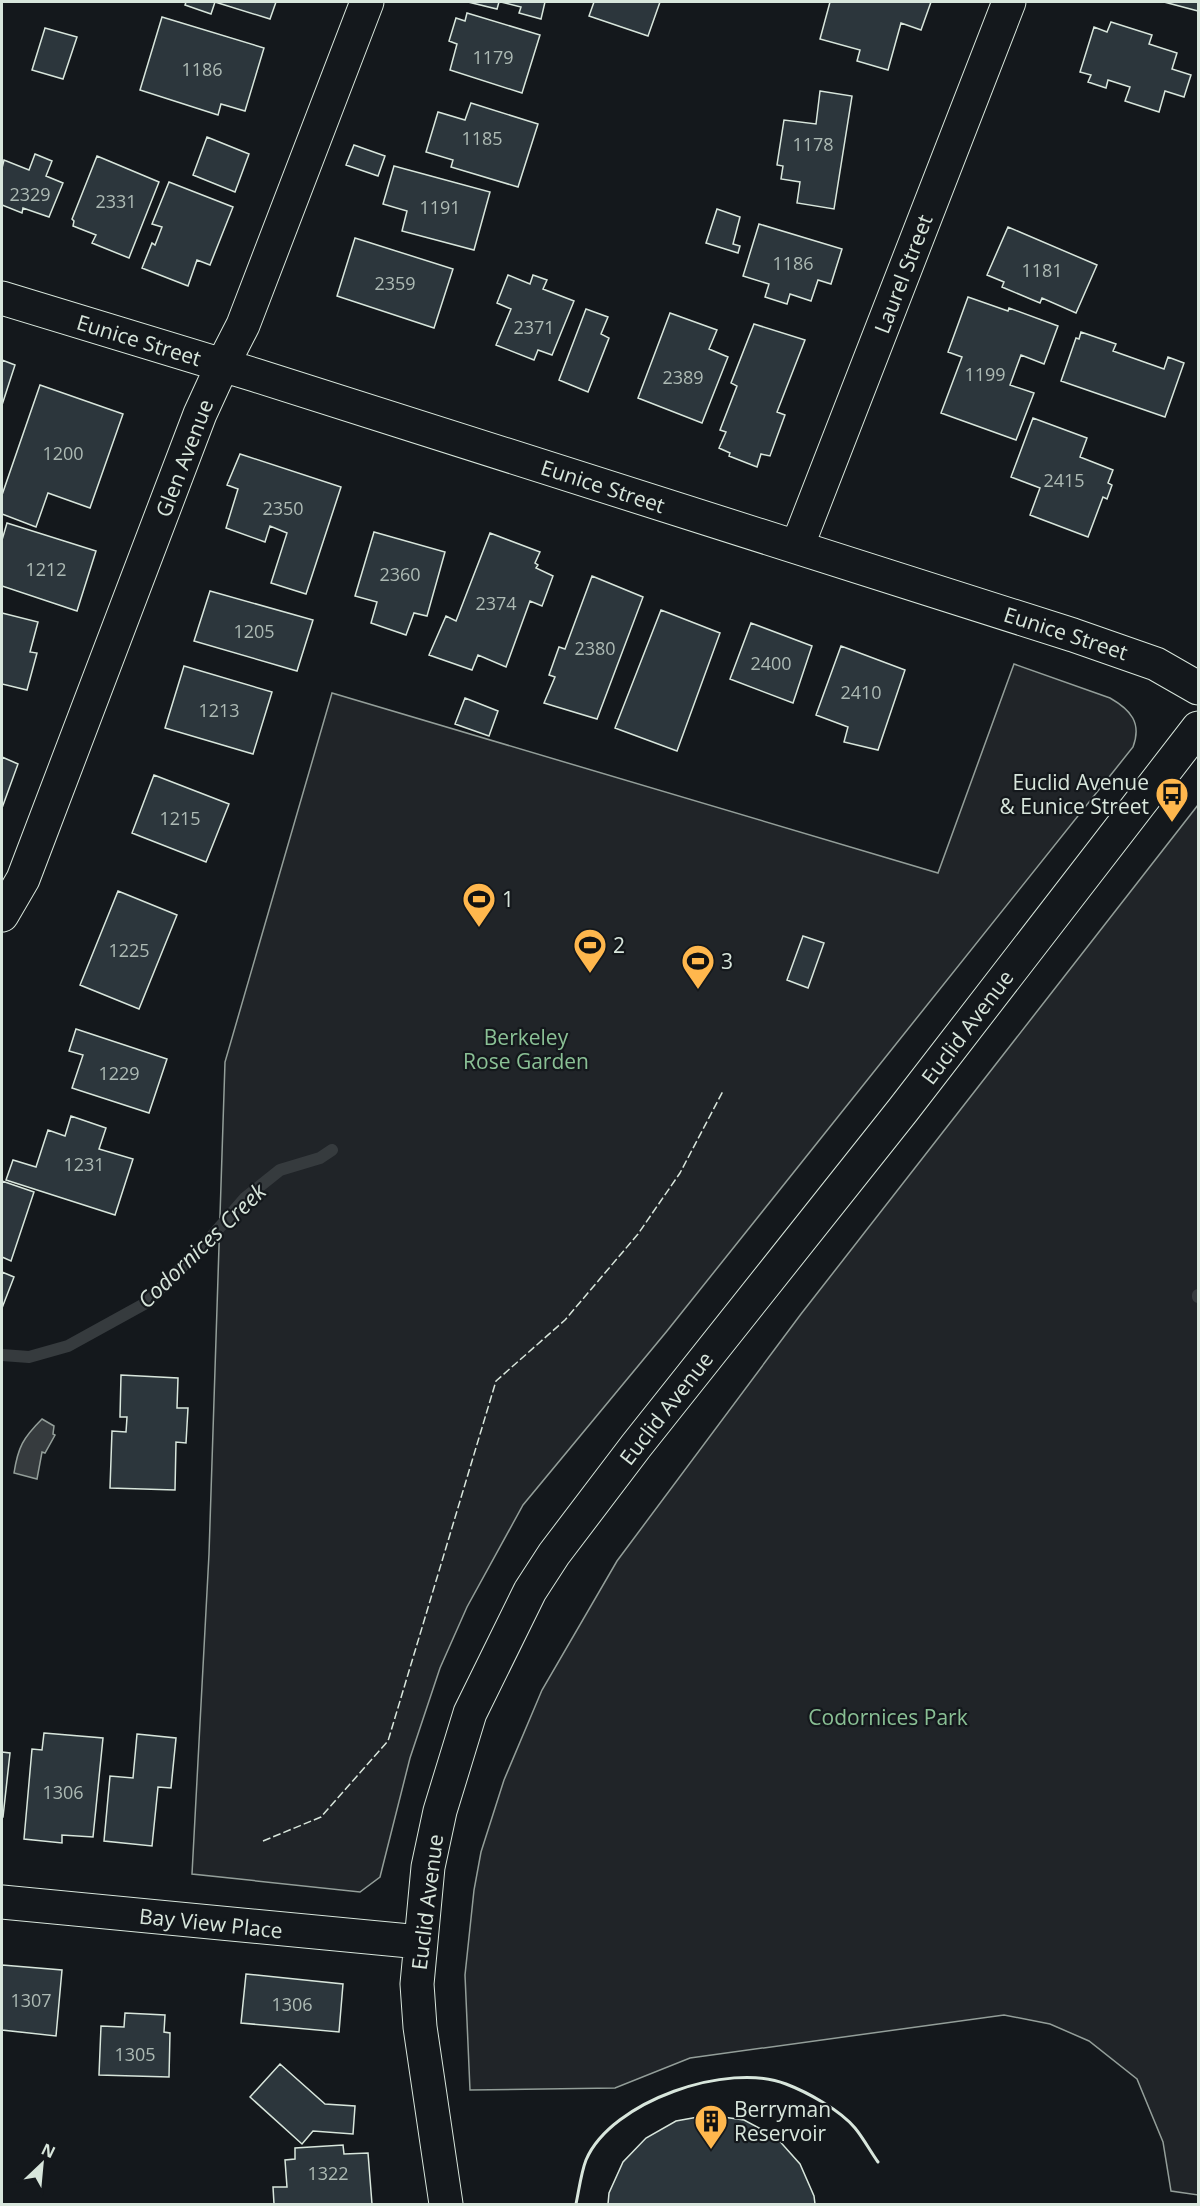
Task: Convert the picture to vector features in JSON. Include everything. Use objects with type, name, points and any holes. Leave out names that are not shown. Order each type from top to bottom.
[{"type":"street","name":"Glen Avenue","points":[[3,911],[23,879],[200,414],[243,325],[367,2]]},
{"type":"street","name":"Laurel Street","points":[[796,547],[1009,2]]},
{"type":"street","name":"Eunice Street","points":[[2,298],[796,547],[1125,653],[1156,664],[1198,688]]},
{"type":"street","name":"Euclid Avenue","points":[[446,2205],[420,2027],[417,1983],[428,1867],[440,1811],[467,1724],[489,1672],[530,1591],[554,1554],[642,1438],[903,1110],[1198,728]]},
{"type":"street","name":"Bay View Place","points":[[2,1902],[420,1942]]},
{"type":"green space","name":"Berkeley Rose Garden","points":[[1014,664],[1110,698],[1124,707],[1135,724],[1133,747],[667,1331],[523,1505],[467,1607],[440,1668],[410,1758],[380,1877],[360,1892],[192,1874],[209,1554],[225,1062],[332,693],[938,873]]},
{"type":"green space","name":"Codornices Park","points":[[1198,805],[1198,2195],[1171,2191],[1163,2142],[1137,2079],[1089,2041],[1050,2024],[1004,2015],[690,2058],[615,2088],[470,2090],[465,1975],[474,1890],[481,1852],[504,1780],[542,1690],[617,1561],[801,1314]]},
{"type":"shaded area","points":[[42,1419],[54,1426],[53,1434],[55,1435],[45,1453],[42,1452],[37,1479],[14,1473],[22,1443]]},
{"type":"building","points":[[186,2],[215,2],[211,14],[185,5]]},
{"type":"building","points":[[215,2],[276,2],[270,19]]},
{"type":"building","points":[[468,2],[499,2],[497,9]]},
{"type":"building","points":[[501,2],[545,2],[541,19],[519,13],[521,7]]},
{"type":"building","points":[[594,2],[660,2],[648,36],[589,16]]},
{"type":"building","points":[[830,2],[931,2],[921,30],[901,23],[888,70],[857,61],[860,50],[820,39]]},
{"type":"building","points":[[1164,2],[1198,2],[1198,11]]},
{"type":"building","points":[[467,13],[540,35],[522,93],[450,70],[457,44],[449,41],[456,18],[465,21]]},
{"type":"building","points":[[162,17],[264,48],[245,111],[221,104],[218,115],[140,90]]},
{"type":"building","points":[[1111,22],[1152,35],[1149,44],[1177,53],[1172,69],[1191,75],[1184,97],[1165,91],[1159,112],[1125,101],[1130,87],[1108,80],[1106,88],[1088,82],[1091,75],[1080,72],[1094,27],[1107,32]]},
{"type":"building","points":[[45,28],[77,37],[63,79],[32,70]]},
{"type":"building","points":[[820,91],[852,96],[834,209],[797,203],[800,182],[781,179],[783,166],[777,165],[784,120],[816,124]]},
{"type":"building","points":[[471,103],[538,124],[518,187],[451,167],[453,160],[426,152],[438,112],[465,120]]},
{"type":"building","points":[[207,137],[249,154],[235,192],[193,175]]},
{"type":"building","points":[[354,145],[385,156],[378,176],[346,165]]},
{"type":"building","points":[[35,154],[52,161],[46,176],[63,183],[49,217],[23,208],[22,213],[2,205],[4,160],[29,170]]},
{"type":"building","points":[[97,156],[159,182],[129,258],[92,243],[96,235],[73,226],[72,219]]},
{"type":"building","points":[[394,166],[490,192],[474,250],[402,231],[407,211],[383,204]]},
{"type":"building","points":[[169,182],[233,207],[210,265],[197,260],[188,286],[142,268],[152,243],[155,245],[162,227],[152,224]]},
{"type":"building","points":[[717,209],[740,217],[733,244],[740,246],[738,253],[706,243]]},
{"type":"building","points":[[759,224],[842,249],[831,284],[818,280],[811,301],[790,294],[787,304],[765,297],[769,284],[743,276]]},
{"type":"building","points":[[1008,227],[1097,265],[1076,313],[1042,298],[1040,303],[1002,287],[1004,282],[987,275]]},
{"type":"building","points":[[355,238],[453,269],[434,328],[337,296]]},
{"type":"building","points":[[508,275],[530,284],[533,275],[547,280],[543,289],[574,301],[552,355],[538,350],[534,360],[496,345],[511,309],[497,303]]},
{"type":"building","points":[[968,297],[1008,311],[1009,308],[1058,326],[1044,364],[1021,355],[1010,385],[1034,393],[1016,440],[941,413],[962,357],[948,352]]},
{"type":"building","points":[[586,309],[608,317],[601,334],[609,338],[588,392],[559,380]]},
{"type":"building","points":[[670,313],[717,330],[709,349],[728,357],[702,423],[638,398]]},
{"type":"building","points":[[754,324],[805,340],[777,412],[785,415],[770,456],[761,454],[757,467],[729,456],[730,453],[719,448],[726,432],[720,430],[737,386],[731,383]]},
{"type":"building","points":[[1081,332],[1116,344],[1113,351],[1164,369],[1168,357],[1184,363],[1165,417],[1061,381],[1076,338],[1079,339]]},
{"type":"building","points":[[2,360],[15,365],[2,405]]},
{"type":"building","points":[[40,385],[123,414],[90,508],[48,493],[36,527],[2,514],[2,495]]},
{"type":"building","points":[[1033,418],[1087,438],[1080,457],[1113,470],[1108,483],[1112,485],[1107,499],[1103,497],[1088,537],[1030,515],[1040,488],[1011,477]]},
{"type":"building","points":[[240,454],[341,487],[306,594],[271,583],[287,533],[270,526],[265,542],[226,528],[238,489],[227,485]]},
{"type":"building","points":[[7,523],[96,551],[77,611],[2,586],[2,540]]},
{"type":"building","points":[[374,532],[445,552],[427,616],[414,613],[406,635],[371,623],[377,602],[355,596]]},
{"type":"building","points":[[490,533],[540,552],[535,563],[538,565],[536,568],[553,576],[542,606],[530,601],[506,667],[478,655],[472,670],[429,655],[446,616],[456,621]]},
{"type":"building","points":[[592,576],[643,597],[597,719],[544,703],[555,677],[549,675],[559,647],[565,649]]},
{"type":"building","points":[[210,591],[313,620],[297,671],[194,641]]},
{"type":"building","points":[[661,610],[720,633],[677,751],[615,728]]},
{"type":"building","points":[[2,613],[38,622],[30,652],[37,653],[27,690],[2,684]]},
{"type":"building","points":[[751,623],[812,646],[793,703],[730,679]]},
{"type":"building","points":[[841,646],[905,670],[878,750],[844,742],[848,727],[816,715]]},
{"type":"building","points":[[184,666],[272,692],[253,754],[165,728]]},
{"type":"building","points":[[465,698],[498,711],[489,736],[455,724]]},
{"type":"building","points":[[2,757],[18,764],[2,808]]},
{"type":"building","points":[[154,775],[229,804],[206,862],[132,833]]},
{"type":"building","points":[[118,891],[177,915],[139,1009],[80,985]]},
{"type":"building","points":[[803,936],[824,943],[808,988],[787,980]]},
{"type":"building","points":[[76,1029],[167,1059],[149,1113],[72,1088],[83,1055],[69,1051]]},
{"type":"building","points":[[71,1116],[106,1128],[99,1149],[133,1159],[115,1215],[6,1180],[13,1160],[36,1167],[48,1130],[65,1136]]},
{"type":"building","points":[[2,1181],[34,1192],[11,1261],[2,1257]]},
{"type":"building","points":[[2,1272],[14,1277],[2,1308]]},
{"type":"building","points":[[121,1375],[178,1378],[177,1408],[188,1408],[186,1443],[176,1442],[175,1490],[110,1488],[112,1431],[126,1432],[127,1417],[120,1417]]},
{"type":"building","points":[[44,1733],[103,1738],[93,1837],[62,1835],[62,1843],[24,1839],[32,1749],[42,1750]]},
{"type":"building","points":[[137,1734],[176,1738],[171,1788],[158,1787],[152,1846],[104,1841],[110,1776],[133,1778]]},
{"type":"building","points":[[2,1752],[10,1753],[3,1817],[2,1817]]},
{"type":"building","points":[[2,1965],[62,1970],[56,2036],[2,2030]]},
{"type":"building","points":[[246,1974],[343,1984],[339,2032],[241,2023]]},
{"type":"building","points":[[125,2013],[165,2015],[164,2032],[170,2033],[169,2077],[99,2075],[101,2026],[124,2027]]},
{"type":"building","points":[[280,2064],[325,2104],[355,2106],[353,2134],[313,2131],[302,2144],[250,2097]]},
{"type":"building","name":"Berryman Reservoir","points":[[709,2115],[744,2120],[776,2137],[800,2164],[814,2196],[815,2204],[608,2204],[609,2193],[623,2162],[646,2138],[676,2121]]},
{"type":"building","points":[[343,2145],[344,2154],[368,2153],[372,2204],[274,2204],[273,2187],[287,2187],[285,2160],[295,2159],[295,2148]]},
{"type":"waterway","name":"Codornices Creek","points":[[2,1355],[29,1357],[68,1346],[146,1303],[206,1243],[245,1198],[280,1170],[320,1158],[332,1150]]},
{"type":"fence","points":[[263,1841],[321,1817],[388,1741],[496,1381],[565,1320],[638,1234],[680,1173],[723,1091]]},
{"type":"wall","points":[[576,2204],[586,2160],[599,2139],[620,2120],[645,2104],[674,2091],[704,2082],[734,2078],[762,2078],[786,2084],[804,2092],[823,2102],[849,2121],[878,2162]]},
{"type":"place","name":"Euclid Avenue & Eunice Street","points":[[1172,823]]},
{"type":"place","name":"1","points":[[479,928]]},
{"type":"place","name":"2","points":[[590,974]]},
{"type":"place","name":"3","points":[[698,990]]},
{"type":"place","name":"Berryman Reservoir","points":[[711,2150]]}]
